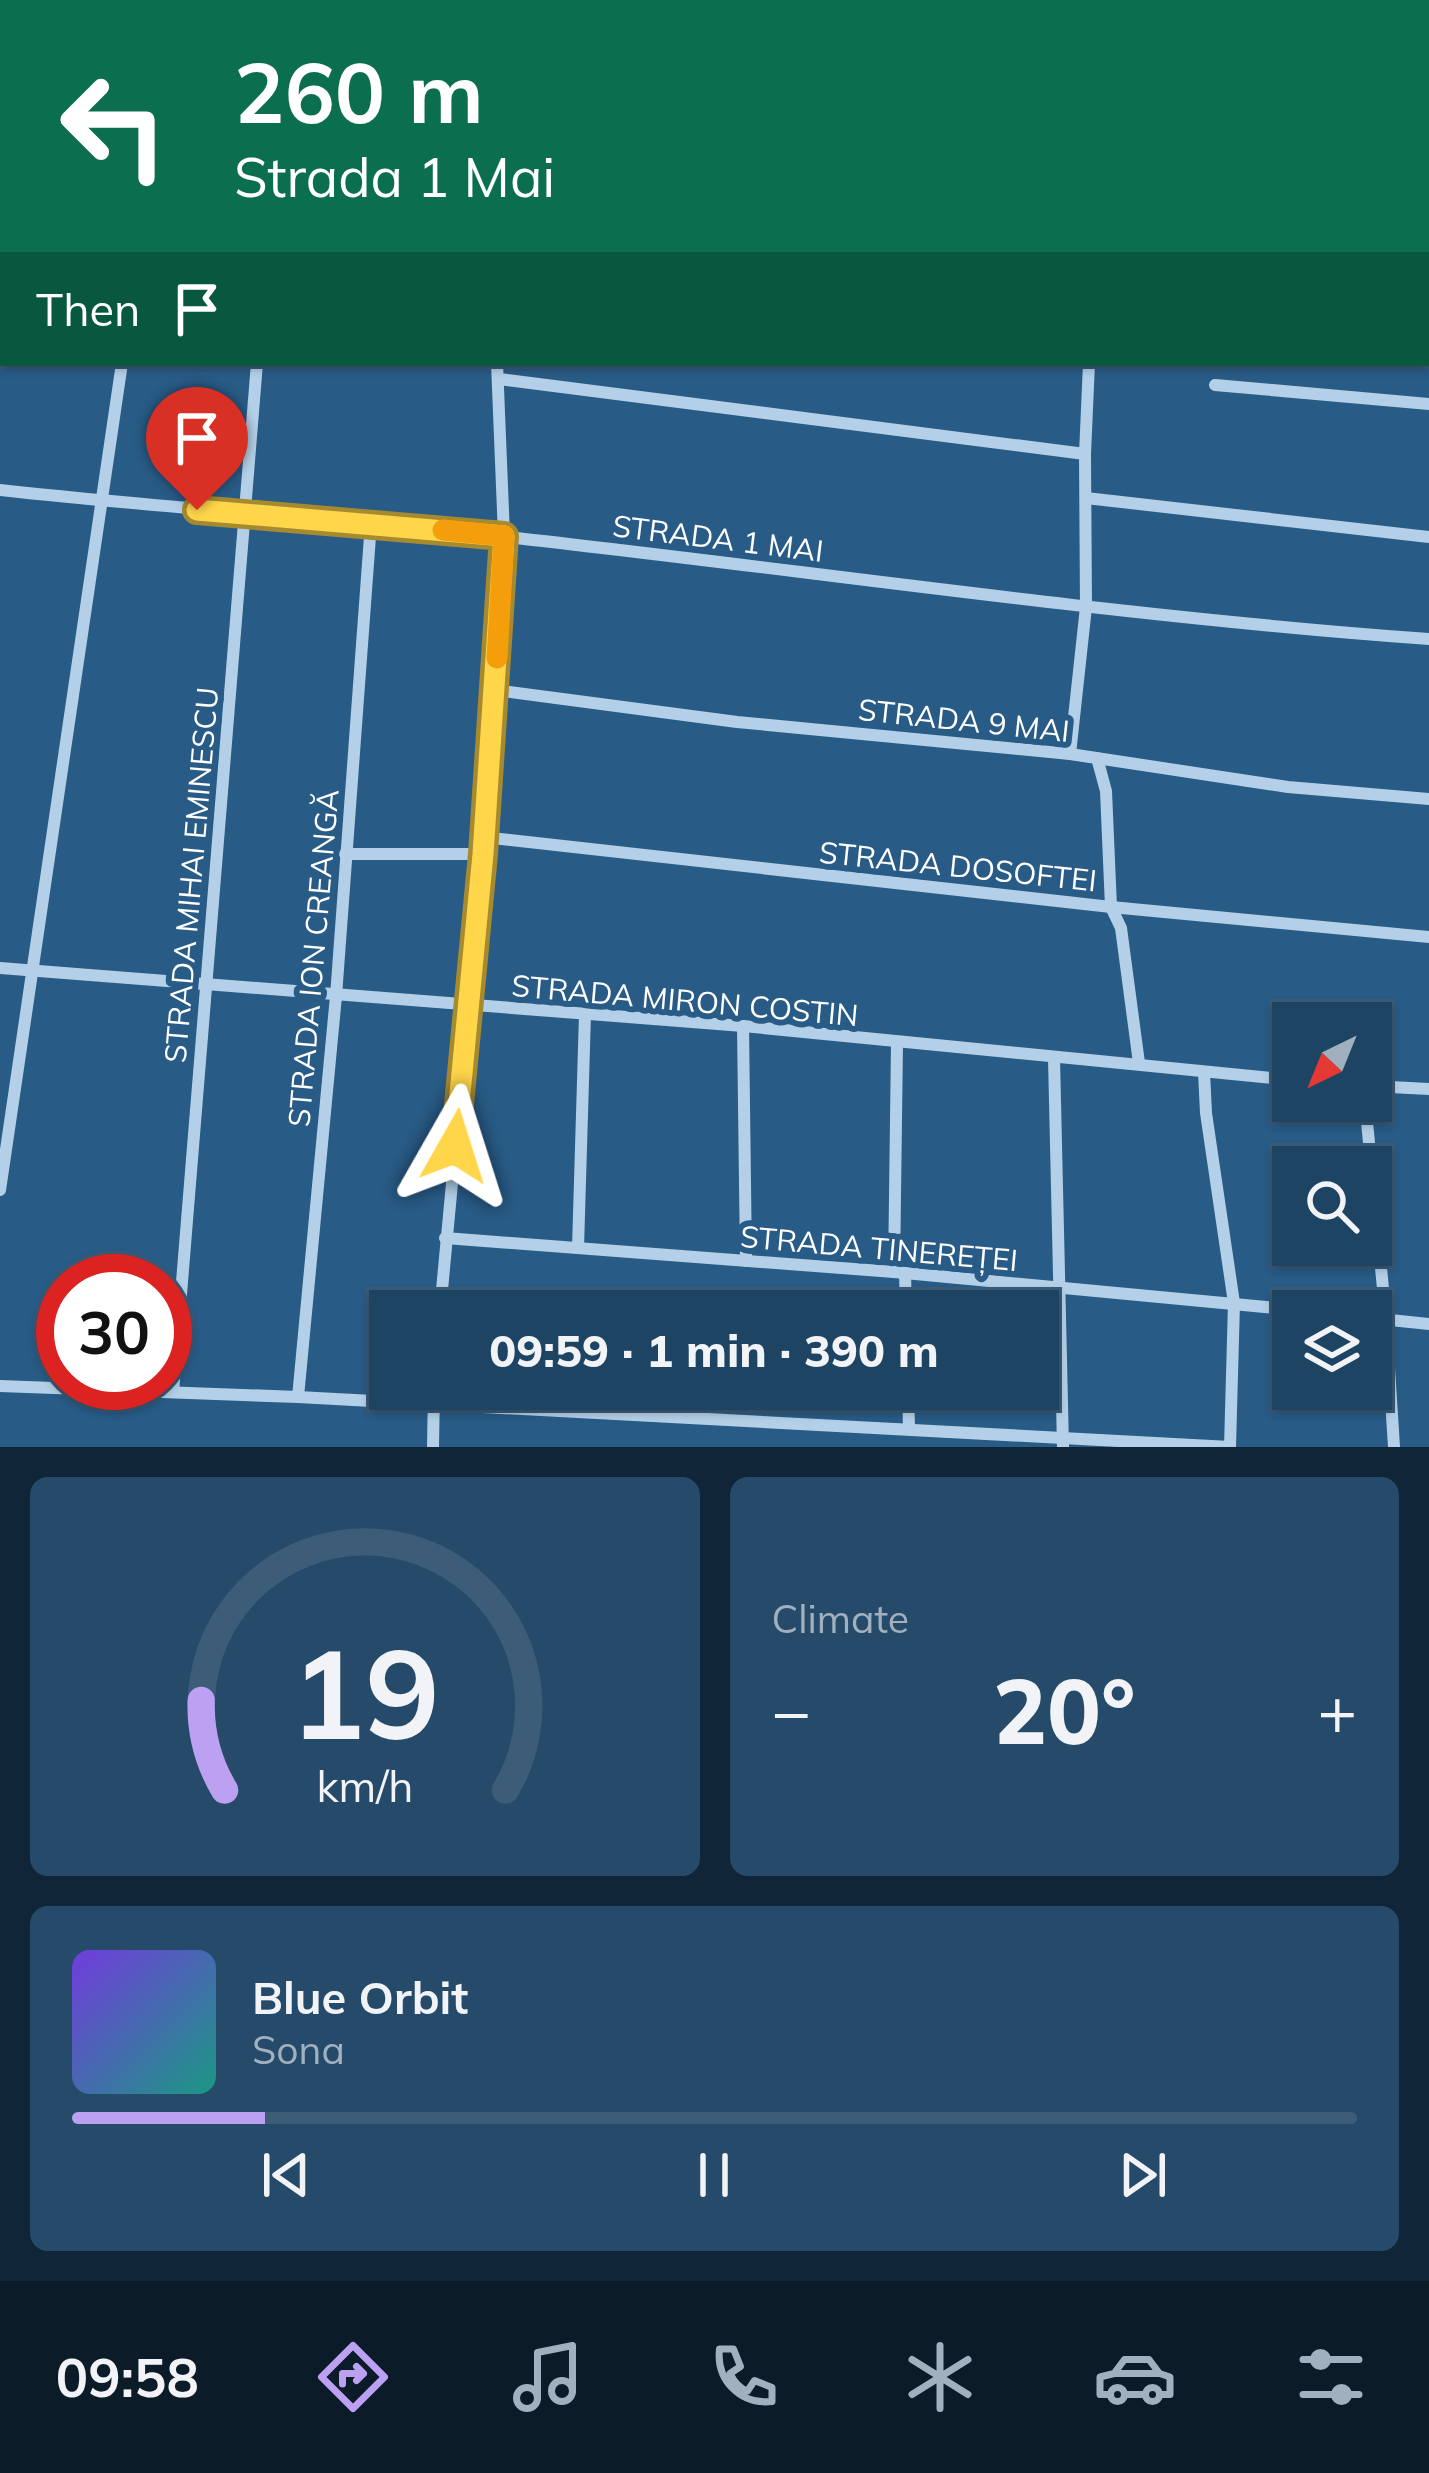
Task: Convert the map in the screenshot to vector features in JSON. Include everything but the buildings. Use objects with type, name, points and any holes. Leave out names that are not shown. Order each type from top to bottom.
[{"type":"street","points":[[0,1190],[122,366]]},
{"type":"street","name":"STRADA MIHAI EMINESCU","points":[[183,1254],[257,366]]},
{"type":"street","points":[[442,1290],[495,690],[504,536],[497,366]]},
{"type":"street","points":[[1070,754],[1087,607],[1089,366]]},
{"type":"street","points":[[499,380],[1085,454]]},
{"type":"street","points":[[1215,385],[1429,404]]},
{"type":"street","name":"STRADA 1 MAI","points":[[0,490],[504,536],[1087,607],[1429,639]]},
{"type":"street","points":[[1086,498],[1429,537]]},
{"type":"street","name":"STRADA ION CREANGĂ","points":[[298,1396],[336,996],[370,523]]},
{"type":"street","name":"STRADA 9 MAI","points":[[495,690],[737,722],[1070,754],[1288,787],[1429,799]]},
{"type":"street","points":[[1097,758],[1106,791],[1111,907],[1120,928],[1139,1064]]},
{"type":"street","name":"STRADA DOSOFTEI","points":[[483,837],[1429,937]]},
{"type":"street","points":[[345,854],[483,854]]},
{"type":"street","name":"STRADA MIRON COSTIN","points":[[0,968],[743,1026],[1272,1078]]},
{"type":"street","points":[[578,1248],[585,1014]]},
{"type":"street","points":[[743,1026],[746,1261]]},
{"type":"street","points":[[897,1043],[903,1290]]},
{"type":"street","points":[[1054,1058],[1063,1441]]},
{"type":"street","points":[[552,1410],[1230,1447],[1234,1303],[1204,1072]]},
{"type":"street","points":[[1392,1087],[1429,1089]]},
{"type":"street","points":[[1367,1122],[1383,1290]]},
{"type":"street","name":"STRADA TINEREȚEI","points":[[446,1238],[1272,1307]]},
{"type":"street","points":[[1392,1321],[1429,1324]]},
{"type":"street","points":[[0,1386],[36,1387]]},
{"type":"street","points":[[192,1393],[369,1400]]},
{"type":"street","points":[[433,1410],[433,1447]]},
{"type":"street","points":[[909,1410],[909,1428]]},
{"type":"street","points":[[1392,1410],[1394,1447]]},
{"type":"slow traffic","points":[[443,530],[504,536],[497,658]]},
{"type":"route","points":[[197,510],[504,536],[483,854],[455,1146]]}]
